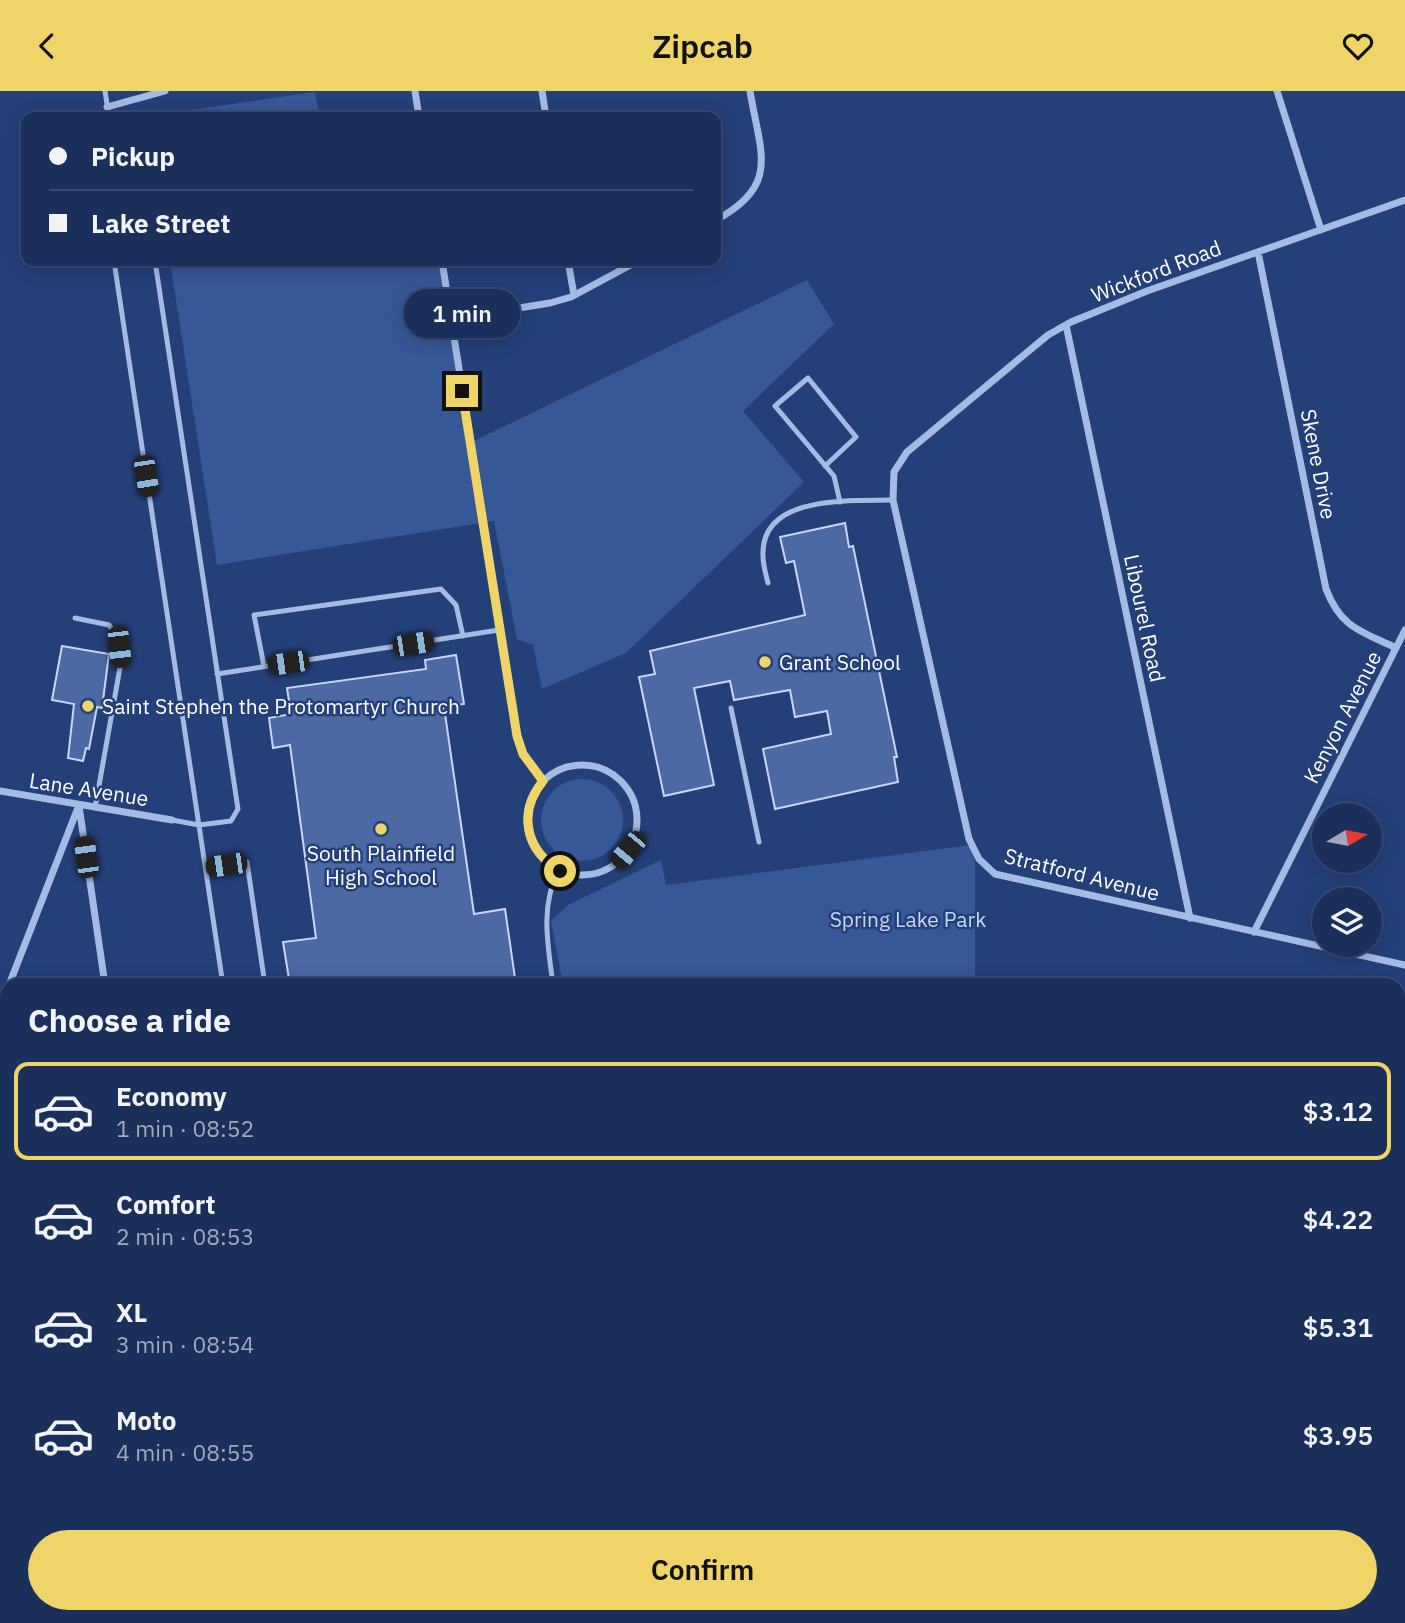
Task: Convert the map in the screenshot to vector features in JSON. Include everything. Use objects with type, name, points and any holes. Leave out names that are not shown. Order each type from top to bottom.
[{"type":"street","points":[[107,107],[165,91]]},
{"type":"street","points":[[415,91],[418,112]]},
{"type":"street","points":[[542,91],[545,112]]},
{"type":"street","points":[[721,217],[750,197],[758,184],[761,157],[750,91]]},
{"type":"street","points":[[1277,91],[1321,230]]},
{"type":"street","name":"Wickford Road","points":[[894,472],[907,452],[1048,335],[1066,325],[1146,291],[1405,200]]},
{"type":"street","name":"Skene Drive","points":[[1258,252],[1326,589],[1335,610],[1346,624],[1396,648]]},
{"type":"street","points":[[443,266],[519,745],[543,781]]},
{"type":"street","points":[[569,266],[574,295]]},
{"type":"street","points":[[451,319],[550,303],[574,295],[629,266]]},
{"type":"street","name":"Libourel Road","points":[[1066,325],[1190,918]]},
{"type":"street","name":"Stratford Avenue","points":[[894,472],[893,500],[969,839],[979,859],[995,874],[1405,965]]},
{"type":"street","name":"Kenyon Avenue","points":[[1254,932],[1405,630]]},
{"type":"street","points":[[579,765],[602,769],[622,783],[634,803],[636,827],[628,850],[618,862],[591,875],[575,875],[558,870],[537,852],[527,823],[531,800],[543,781],[556,772],[579,765]]},
{"type":"street","name":"Lane Avenue","points":[[0,792],[172,820]]},
{"type":"street","points":[[12,978],[79,805]]},
{"type":"street","points":[[79,805],[104,978]]},
{"type":"lane","points":[[105,91],[108,112]]},
{"type":"lane","points":[[115,266],[222,978]]},
{"type":"lane","points":[[156,266],[238,810],[231,821],[199,825],[172,820]]},
{"type":"lane","points":[[825,466],[856,437],[808,378],[775,405],[834,477],[840,502]]},
{"type":"lane","points":[[768,583],[762,554],[771,526],[787,512],[840,502],[893,500]]},
{"type":"lane","points":[[264,666],[254,615],[441,589],[456,605],[463,636]]},
{"type":"lane","points":[[75,618],[109,625],[117,637],[121,662],[95,808]]},
{"type":"lane","points":[[217,674],[499,630]]},
{"type":"lane","points":[[730,708],[759,842]]},
{"type":"lane","points":[[206,868],[247,862],[264,978]]},
{"type":"lane","points":[[552,978],[545,923],[548,894],[558,870]]},
{"type":"green space","points":[[315,92],[319,112],[177,112]]},
{"type":"green space","points":[[171,266],[445,266],[472,442],[807,280],[834,324],[743,411],[804,482],[626,653],[542,689],[533,645],[517,639],[494,521],[217,565]]},
{"type":"green space","points":[[582,779],[598,782],[611,791],[620,804],[623,820],[620,836],[611,849],[598,858],[582,861],[566,858],[553,849],[544,836],[541,820],[544,804],[553,791],[566,782]]},
{"type":"green space","name":"Spring Lake Park","points":[[971,845],[975,863],[975,978],[562,978],[551,921],[568,905],[661,860],[666,885]]},
{"type":"building","name":"Grant School","points":[[845,523],[849,547],[853,546],[897,757],[894,757],[898,782],[775,809],[763,749],[831,734],[827,711],[795,717],[790,690],[734,700],[730,681],[694,688],[714,785],[664,796],[639,677],[655,674],[650,651],[805,615],[794,561],[786,563],[780,537]]},
{"type":"building","name":"Saint Stephen the Protomartyr Church","points":[[62,646],[109,654],[102,708],[97,707],[89,749],[86,748],[83,761],[68,758],[74,704],[52,700]]},
{"type":"building","name":"South Plainfield High School","points":[[456,655],[464,704],[444,707],[474,914],[505,909],[515,978],[289,978],[283,942],[316,938],[290,745],[273,748],[269,718],[291,714],[287,688],[426,669],[425,660]]},
{"type":"place","name":"Grant School","points":[[765,662]]},
{"type":"place","name":"Saint Stephen the Protomartyr Church","points":[[88,706]]},
{"type":"place","name":"South Plainfield High School","points":[[381,829]]},
{"type":"route","points":[[462,391],[517,736],[523,754],[543,781],[534,792],[528,808],[530,838],[547,863],[560,871]]}]
